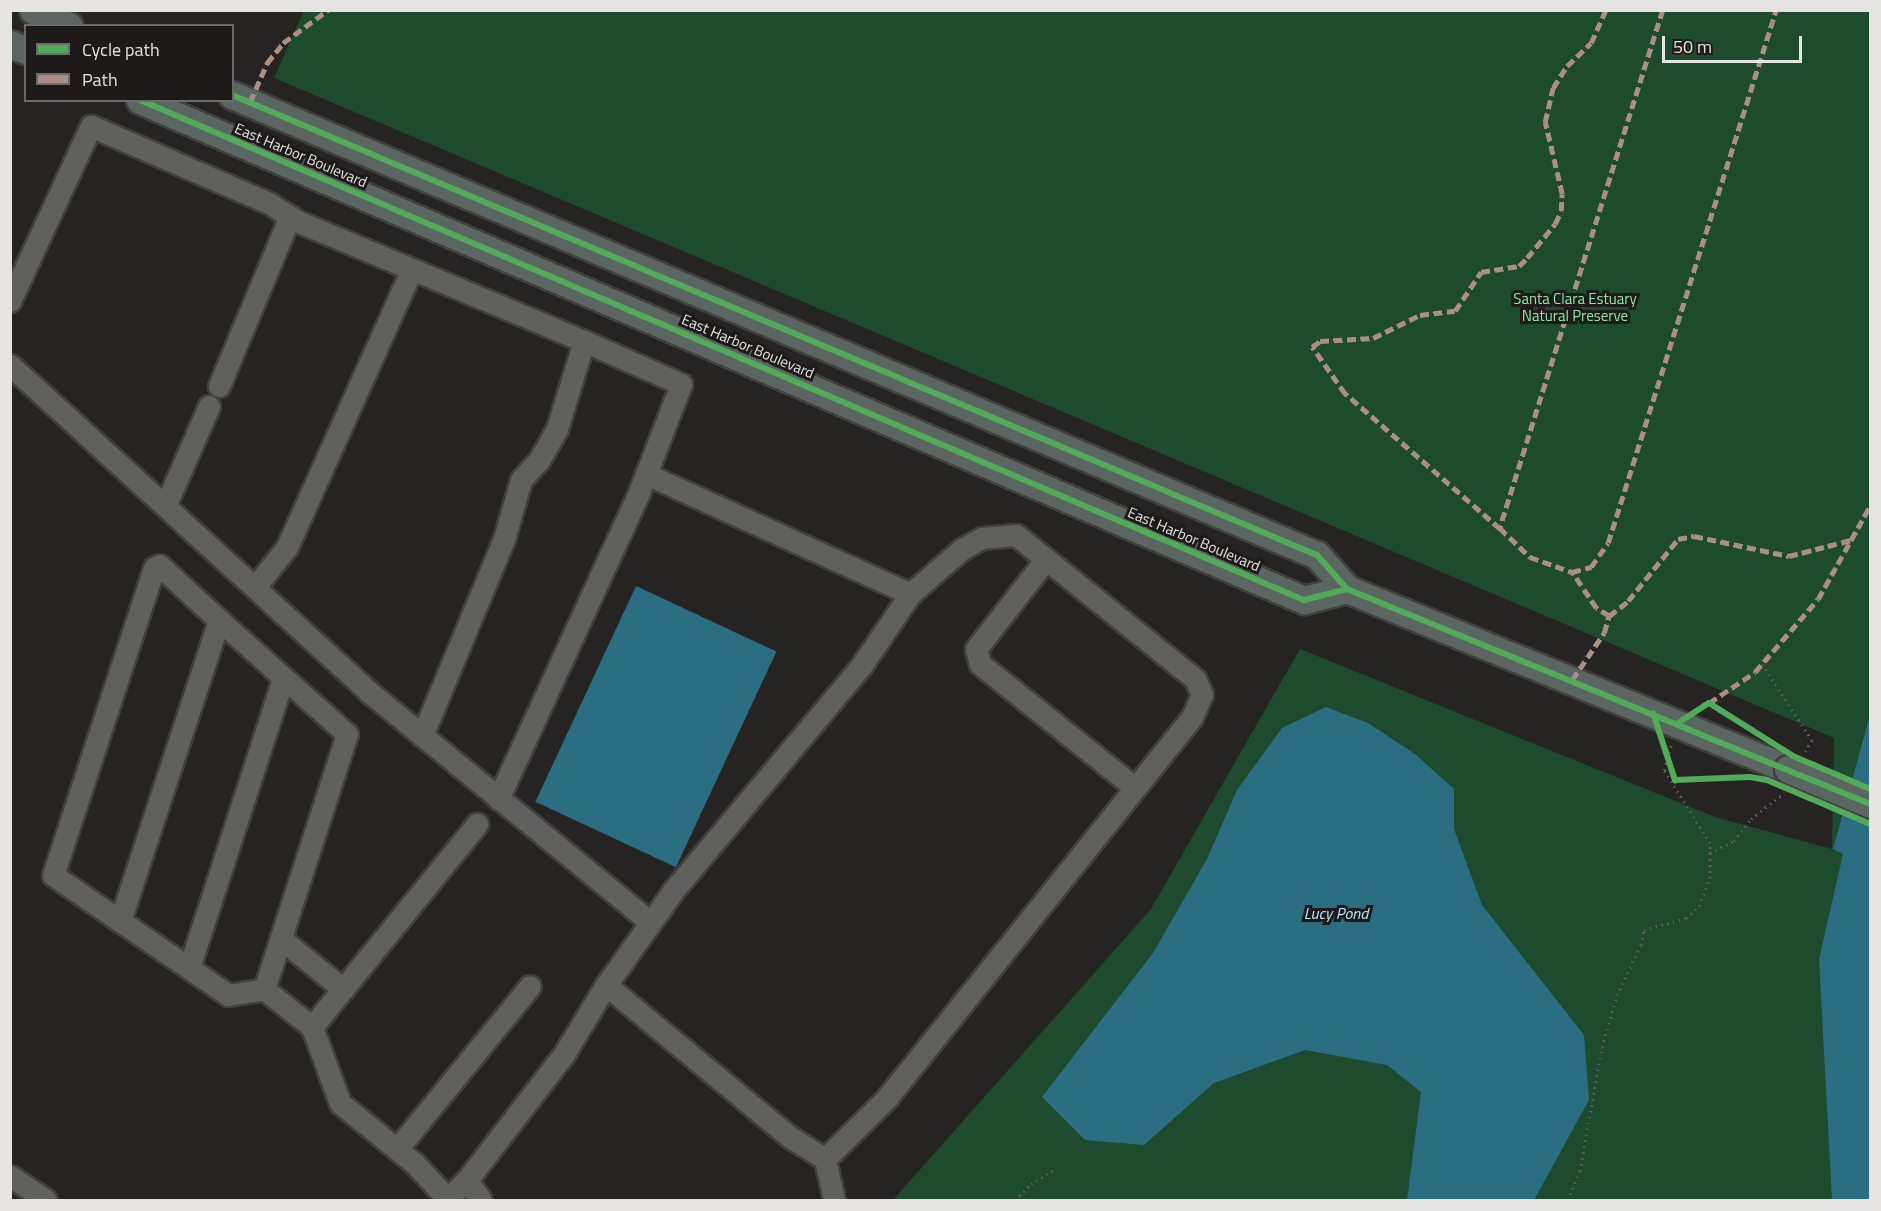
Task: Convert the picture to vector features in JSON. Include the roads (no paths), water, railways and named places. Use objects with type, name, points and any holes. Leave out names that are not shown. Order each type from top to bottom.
[{"type":"main road","points":[[33,10],[64,24]]},
{"type":"main road","name":"East Harbor Boulevard","points":[[234,96],[1317,555],[1347,589],[1678,723],[1870,804]]},
{"type":"main road","name":"East Harbor Boulevard","points":[[145,102],[1304,600],[1347,589]]},
{"type":"street","points":[[10,301],[91,126],[268,203],[290,216],[411,270],[584,341],[681,384],[646,474],[498,799]]},
{"type":"street","points":[[219,386],[290,216]]},
{"type":"street","points":[[255,587],[287,547],[411,270]]},
{"type":"street","points":[[422,736],[504,538],[521,480],[539,460],[557,429],[584,341]]},
{"type":"street","points":[[10,365],[422,736],[650,922]]},
{"type":"street","points":[[166,504],[209,406]]},
{"type":"street","points":[[646,474],[910,594]]},
{"type":"street","points":[[264,989],[347,734],[159,565],[154,568],[53,875],[228,995],[264,989],[312,1027],[340,1103],[397,1149],[447,1199],[468,1180],[564,1054],[606,985],[650,922],[862,665],[910,594],[962,549],[982,538],[1016,535],[1196,679],[1202,694],[1192,717],[888,1097],[825,1159]]},
{"type":"street","points":[[1046,559],[976,649],[980,664],[1134,787]]},
{"type":"street","points":[[120,921],[219,620]]},
{"type":"street","points":[[189,968],[284,678]]},
{"type":"street","points":[[312,1027],[477,825]]},
{"type":"street","points":[[280,939],[343,988]]},
{"type":"street","points":[[606,985],[790,1137],[825,1159],[834,1200]]},
{"type":"street","points":[[397,1149],[530,986]]},
{"type":"street","points":[[10,1176],[45,1200]]},
{"type":"street","points":[[468,1180],[481,1200]]},
{"type":"water","points":[[636,586],[776,652],[676,867],[535,802]]},
{"type":"water","name":"Lucy Pond","points":[[1326,707],[1368,723],[1415,754],[1454,789],[1454,829],[1482,905],[1584,1035],[1589,1100],[1534,1200],[1407,1200],[1421,1092],[1387,1065],[1305,1050],[1214,1083],[1144,1145],[1085,1140],[1042,1097],[1153,953],[1207,859],[1237,790],[1282,728]]},
{"type":"water","points":[[1870,715],[1870,1200],[1832,1200],[1819,959],[1843,854],[1833,849]]},
{"type":"park label","name":"Santa Clara Estuary Natural Preserve","points":[[1575,306]]}]
